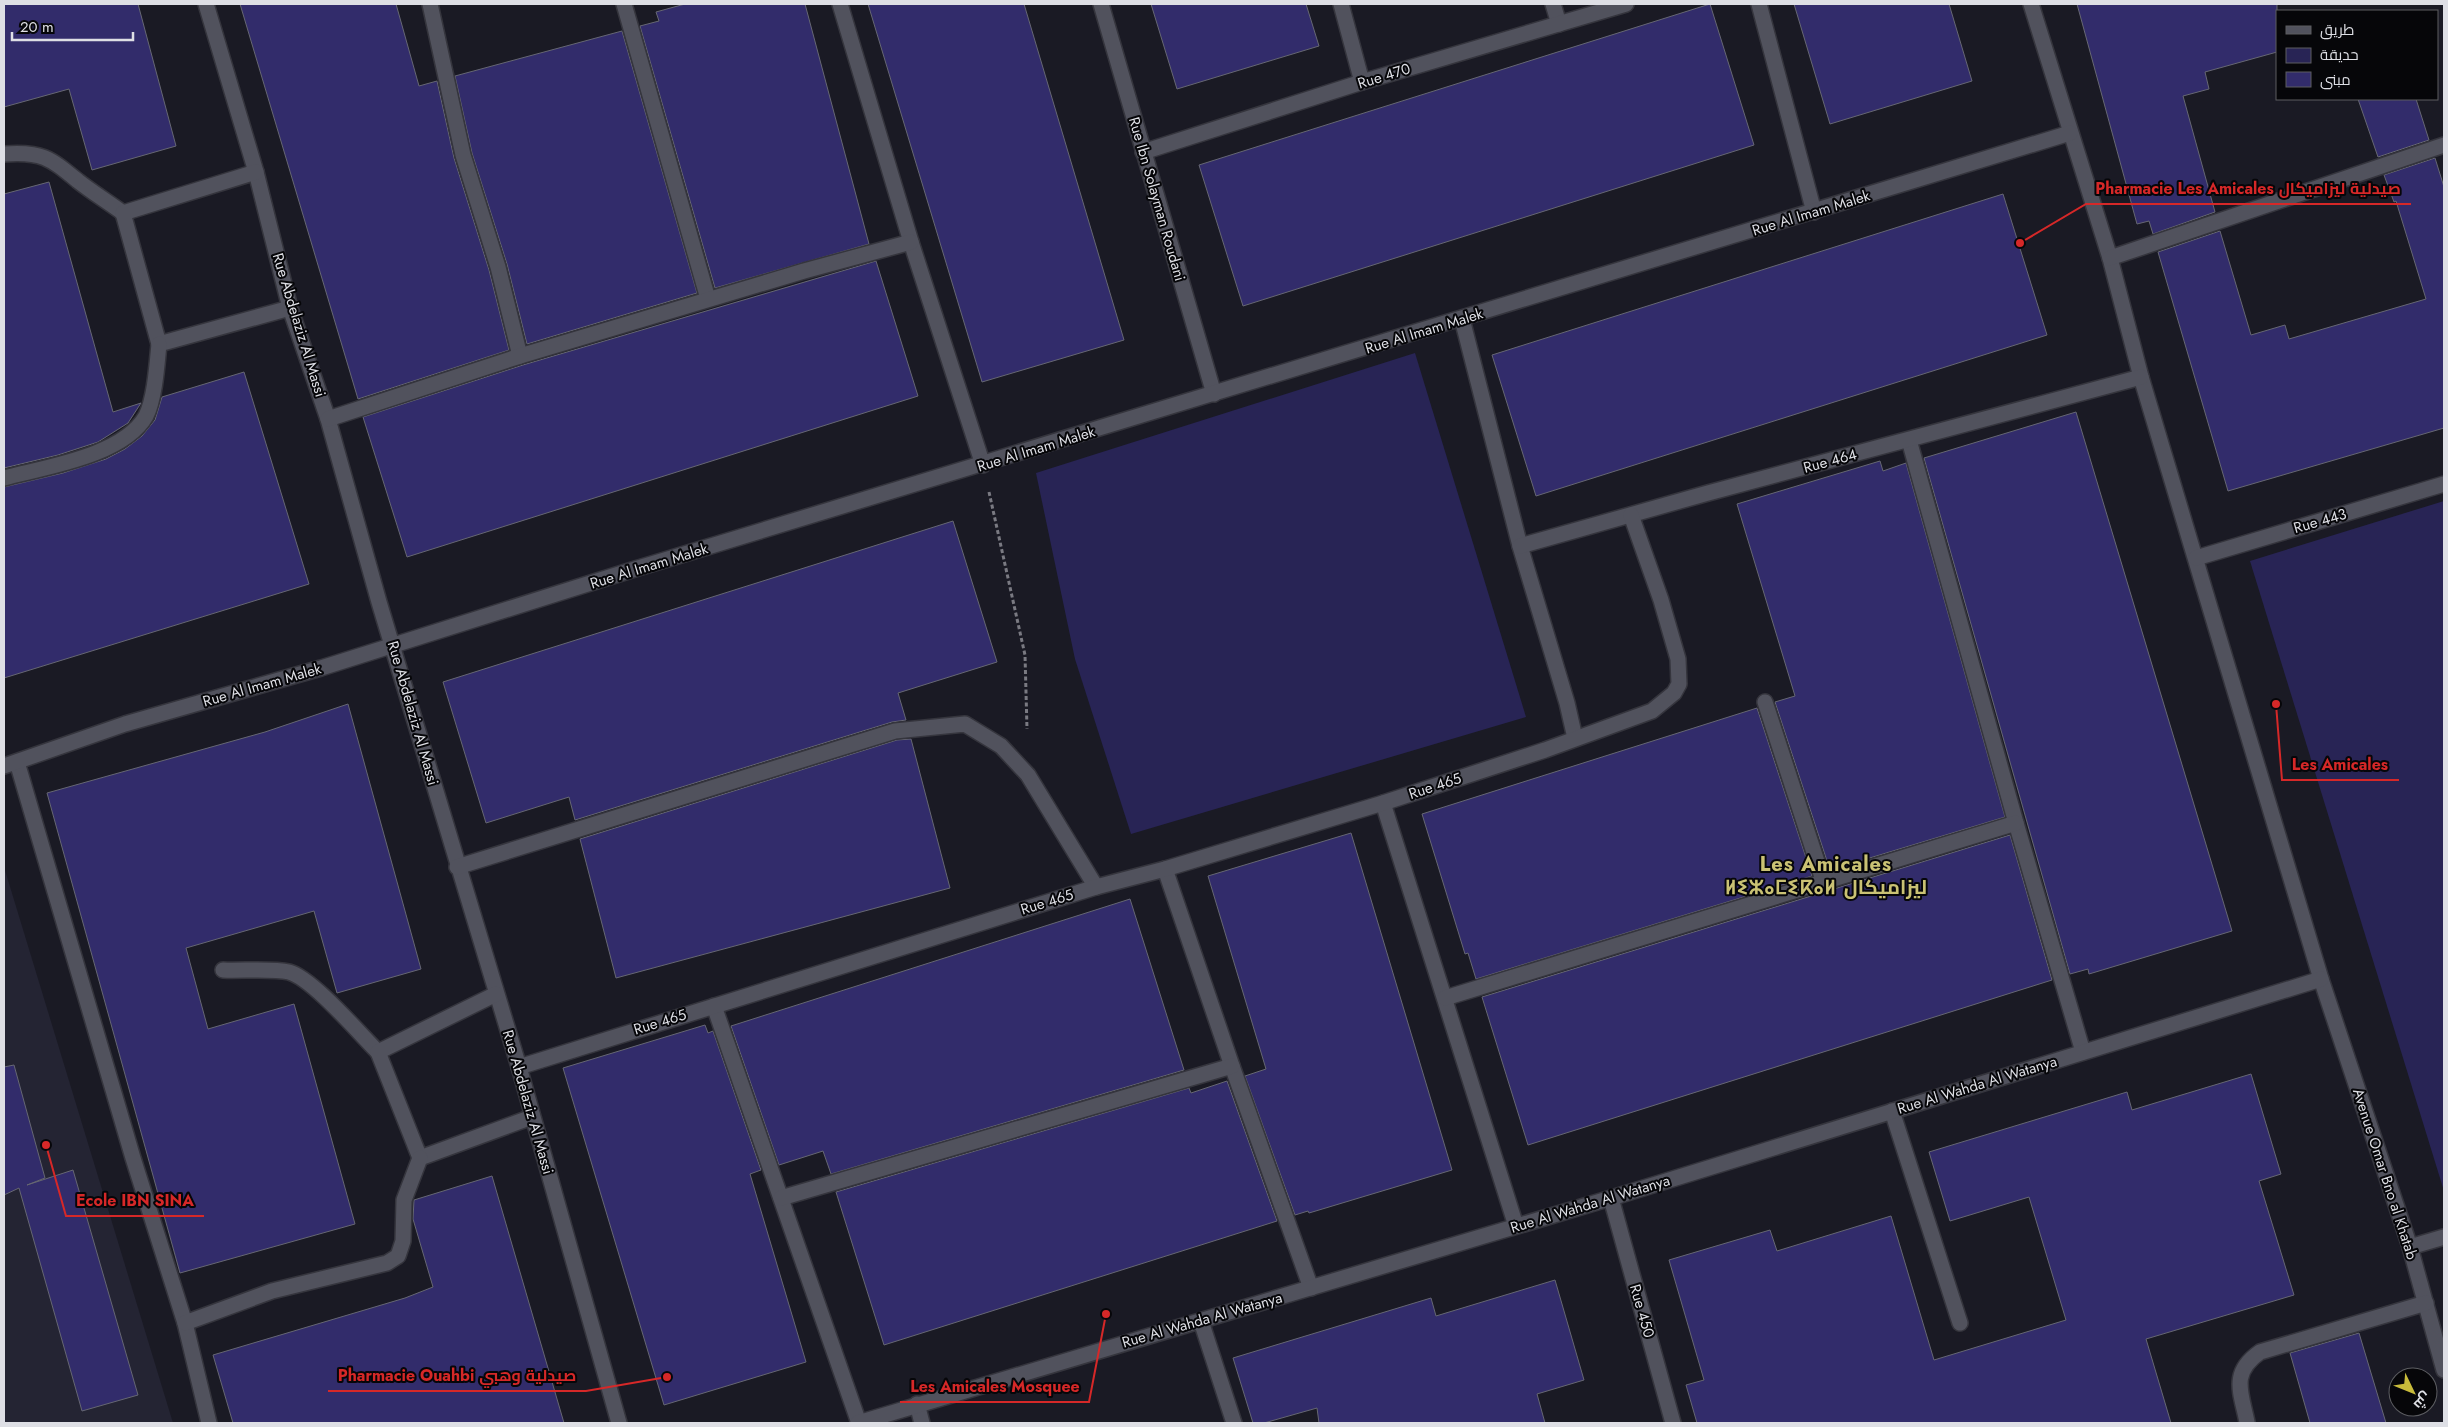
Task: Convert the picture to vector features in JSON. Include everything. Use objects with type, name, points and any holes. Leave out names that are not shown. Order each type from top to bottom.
[{"type":"street","name":"Rue Abdelaziz Al Massi","points":[[206,4],[256,172],[290,308],[328,419],[379,602],[394,645],[457,867],[519,1067],[619,1423]]},
{"type":"street","points":[[430,4],[463,154],[498,267],[520,356]]},
{"type":"street","points":[[624,4],[708,299]]},
{"type":"street","points":[[840,4],[911,242],[983,465]]},
{"type":"street","name":"Rue Ibn Solayman Roudani","points":[[1101,4],[1214,394]]},
{"type":"street","points":[[1341,4],[1362,82]]},
{"type":"street","points":[[1553,4],[1559,24]]},
{"type":"street","name":"Rue 470","points":[[1143,152],[1362,82],[1626,4]]},
{"type":"street","points":[[1758,4],[1814,212]]},
{"type":"street","name":"Avenue Omar Bno al Khatab","points":[[2030,4],[2110,258],[2141,378],[2321,979],[2410,1247],[2444,1370]]},
{"type":"street","name":"Rue Al Imam Malek","points":[[10,764],[125,724],[394,645],[2070,133]]},
{"type":"street","points":[[2110,258],[2444,145]]},
{"type":"street","points":[[4,154],[22,152],[44,157],[60,164],[78,181],[123,213],[159,344],[156,373],[146,415],[132,432],[108,448],[4,478]]},
{"type":"street","points":[[123,213],[256,172]]},
{"type":"street","points":[[328,419],[520,356],[708,299],[911,242]]},
{"type":"street","points":[[159,344],[290,308]]},
{"type":"street","points":[[1462,319],[1520,546],[1568,704],[1575,738]]},
{"type":"street","name":"Rue 464","points":[[1520,546],[1632,514],[2141,378]]},
{"type":"street","points":[[1909,440],[2016,822],[2083,1052]]},
{"type":"street","name":"Rue 443","points":[[2196,558],[2444,484]]},
{"type":"street","name":"Rue 465","points":[[519,1067],[1096,887],[1165,869],[1383,803],[1545,750],[1652,710],[1674,693],[1679,684],[1676,651],[1632,514]]},
{"type":"street","points":[[1765,702],[1823,880]]},
{"type":"street","points":[[457,867],[895,731],[965,724],[1001,746],[1028,775],[1096,887]]},
{"type":"street","points":[[10,764],[185,1324],[209,1423]]},
{"type":"street","points":[[1383,803],[1516,1226]]},
{"type":"street","points":[[1445,998],[2016,822]]},
{"type":"street","points":[[1165,869],[1232,1066],[1311,1288]]},
{"type":"street","points":[[185,1324],[272,1290],[387,1263],[398,1256],[402,1241],[404,1200],[420,1158],[378,1052],[314,988],[302,978],[289,972],[223,970]]},
{"type":"street","name":"Rue Al Wahda Al Watanya","points":[[858,1423],[1611,1198],[2321,979]]},
{"type":"street","points":[[378,1052],[496,994]]},
{"type":"street","points":[[714,1006],[858,1423]]},
{"type":"street","points":[[781,1198],[1232,1066]]},
{"type":"street","points":[[1892,1111],[1960,1322]]},
{"type":"street","points":[[420,1158],[532,1117]]},
{"type":"street","name":"Rue 450","points":[[1611,1198],[1673,1423]]},
{"type":"street","points":[[2410,1247],[2444,1237]]},
{"type":"street","points":[[2247,1422],[2239,1383],[2240,1374],[2243,1367],[2260,1352],[2426,1303]]},
{"type":"street","points":[[1201,1321],[1234,1423]]},
{"type":"street","points":[[917,1404],[922,1423]]},
{"type":"path","points":[[983,465],[1025,656],[1028,775]]},
{"type":"shaded area","points":[[4,867],[173,1423],[4,1423]]},
{"type":"green space","points":[[1415,353],[1526,717],[1131,834],[1075,659],[1036,473]]},
{"type":"green space","points":[[2444,501],[2444,1191],[2250,561]]},
{"type":"building","points":[[4,4],[138,4],[176,146],[92,170],[69,89],[4,107]]},
{"type":"building","points":[[240,4],[396,4],[419,86],[437,81],[454,158],[489,270],[509,350],[358,399]]},
{"type":"building","points":[[685,4],[805,4],[869,244],[715,288],[640,26],[659,21],[656,12]]},
{"type":"building","points":[[868,4],[1024,4],[1124,340],[982,382]]},
{"type":"building","points":[[1151,4],[1306,4],[1319,46],[1177,89]]},
{"type":"building","points":[[1710,4],[1754,145],[1243,306],[1199,165]]},
{"type":"building","points":[[1794,4],[1949,4],[1972,81],[1830,124]]},
{"type":"building","points":[[2077,4],[2277,4],[2276,52],[2205,72],[2209,89],[2183,96],[2215,212],[2153,234],[2149,221],[2137,224]]},
{"type":"building","points":[[622,31],[697,293],[527,344],[507,264],[472,153],[455,76]]},
{"type":"building","points":[[2358,100],[2416,100],[2429,140],[2378,157]]},
{"type":"building","points":[[2435,158],[2444,187],[2444,428],[2228,491],[2158,252],[2220,231],[2251,335],[2285,325],[2289,339],[2426,299],[2396,201],[2394,202],[2384,175]]},
{"type":"building","points":[[49,182],[113,412],[141,403],[128,423],[98,442],[58,455],[4,468],[4,194]]},
{"type":"building","points":[[2003,194],[2047,335],[1536,496],[1492,355]]},
{"type":"building","points":[[876,261],[918,396],[407,557],[363,417],[523,365]]},
{"type":"building","points":[[244,372],[309,584],[4,678],[4,487],[63,473],[106,459],[125,449],[142,436],[155,420],[162,397]]},
{"type":"building","points":[[2076,412],[2232,931],[2089,974],[2088,969],[2070,974],[1924,458]]},
{"type":"building","points":[[1880,461],[1883,471],[1906,463],[2005,817],[1830,870],[1775,702],[1795,696],[1737,504]]},
{"type":"building","points":[[953,521],[997,662],[898,693],[906,720],[892,722],[575,820],[569,797],[486,823],[443,682]]},
{"type":"building","points":[[348,704],[421,969],[337,993],[314,911],[186,948],[208,1029],[294,1004],[355,1224],[180,1273],[47,793],[265,732]]},
{"type":"building","points":[[1757,708],[1812,876],[1476,979],[1468,953],[1465,954],[1422,814]]},
{"type":"building","points":[[911,739],[950,888],[616,978],[580,839],[897,740]]},
{"type":"building","points":[[1351,833],[1452,1170],[1309,1213],[1308,1211],[1295,1215],[1245,1076],[1266,1069],[1208,876]]},
{"type":"building","points":[[2010,835],[2052,980],[1528,1145],[1482,997]]},
{"type":"building","points":[[1130,899],[1184,1070],[831,1174],[823,1151],[779,1165],[731,1026]]},
{"type":"building","points":[[705,1025],[708,1033],[713,1031],[761,1170],[750,1174],[806,1362],[664,1405],[563,1068]]},
{"type":"building","points":[[14,1065],[45,1178],[27,1185],[73,1170],[138,1395],[82,1411],[19,1188],[4,1195],[4,1067]]},
{"type":"building","points":[[2251,1074],[2281,1174],[2259,1181],[2294,1295],[2146,1339],[2171,1423],[1697,1423],[1686,1385],[1704,1380],[1669,1260],[1770,1230],[1777,1251],[1891,1216],[1934,1360],[2066,1320],[2029,1197],[1950,1221],[1929,1152],[2127,1092],[2132,1110]]},
{"type":"building","points":[[1227,1081],[1277,1221],[884,1345],[836,1192],[1189,1088],[1191,1093]]},
{"type":"building","points":[[492,1176],[564,1423],[233,1423],[213,1355],[405,1298],[433,1287],[413,1219],[414,1200]]},
{"type":"building","points":[[1555,1280],[1584,1380],[1537,1394],[1545,1423],[1319,1423],[1317,1408],[1264,1423],[1253,1423],[1233,1358],[1431,1298],[1436,1316]]},
{"type":"building","points":[[2359,1333],[2386,1423],[2310,1423],[2290,1353]]},
{"type":"place","name":"Pharmacie Les Amicales صيدلية ليزاميكال","points":[[2020,243]]},
{"type":"place","name":"Les Amicales","points":[[2276,704]]},
{"type":"place","name":"Ecole IBN SINA","points":[[46,1145]]},
{"type":"place","name":"Les Amicales Mosquee","points":[[1106,1314]]},
{"type":"place","name":"Pharmacie Ouahbi صيدلية وهبي","points":[[667,1377]]},
{"type":"district","name":"Les Amicales ⵍⵉⵣⴰⵎⵉⴽⴰⵍ ليزاميكال","points":[[1826,876]]}]
